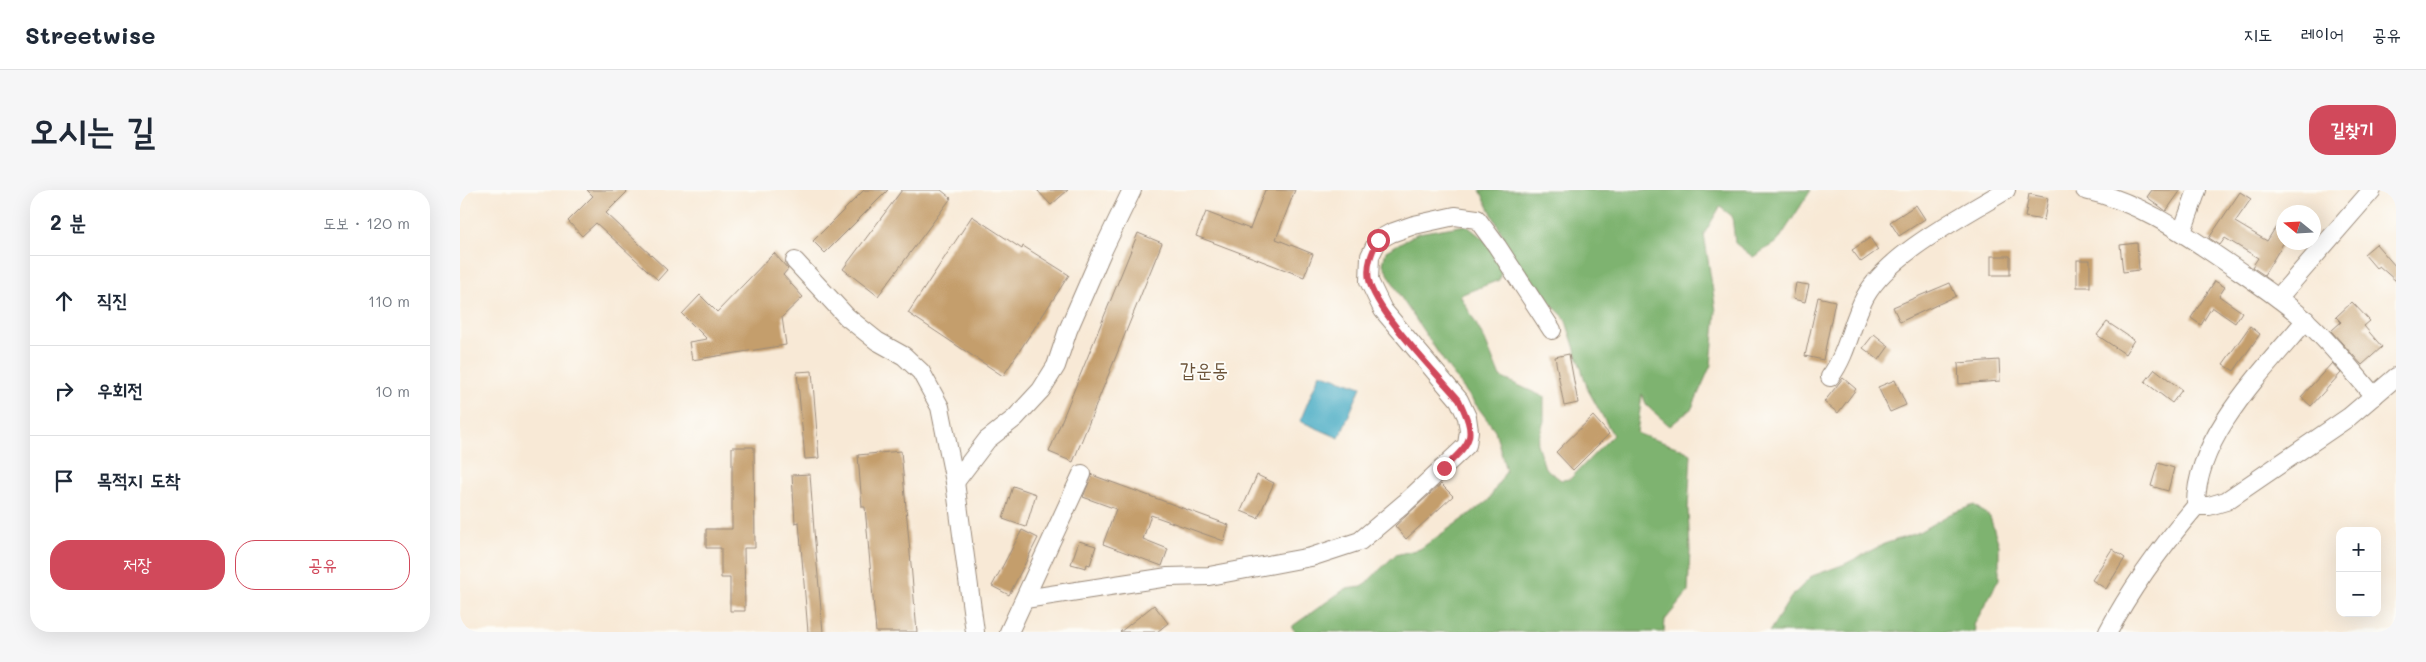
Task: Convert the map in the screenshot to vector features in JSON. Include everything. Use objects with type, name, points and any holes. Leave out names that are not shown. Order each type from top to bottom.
[{"type":"street","points":[[955,482],[987,440],[1015,418],[1041,390],[1056,366],[1068,330],[1102,252],[1132,190]]},
{"type":"street","points":[[1830,377],[1839,365],[1865,297],[1881,274],[1931,236],[2006,190]]},
{"type":"street","points":[[2085,190],[2105,194],[2133,204],[2182,232],[2278,298],[2306,320],[2374,396]]},
{"type":"street","points":[[2182,232],[2198,190]]},
{"type":"street","points":[[2278,298],[2372,190]]},
{"type":"street","points":[[1025,599],[1168,577],[1209,576],[1311,557],[1360,541],[1405,503],[1467,445],[1470,431],[1467,417],[1459,400],[1383,310],[1369,281],[1370,256],[1378,240],[1390,233],[1414,225],[1455,216],[1477,219],[1552,330]]},
{"type":"street","points":[[795,261],[847,317],[877,341],[904,356],[922,372],[940,407],[955,482],[974,632]]},
{"type":"street","points":[[2108,632],[2126,598],[2163,544],[2196,506],[2196,488],[2213,440],[2227,417],[2248,388],[2306,320]]},
{"type":"street","points":[[2196,506],[2209,506],[2226,500],[2348,416],[2396,377]]},
{"type":"street","points":[[1009,632],[1082,474]]},
{"type":"green space","points":[[1480,190],[1811,190],[1778,241],[1753,257],[1735,243],[1732,216],[1720,207],[1704,234],[1716,311],[1711,365],[1692,408],[1670,426],[1647,406],[1642,394],[1637,433],[1691,454],[1688,509],[1690,550],[1688,592],[1665,620],[1664,632],[1296,632],[1291,627],[1345,589],[1362,587],[1395,555],[1420,549],[1488,501],[1506,471],[1495,430],[1449,369],[1400,296],[1383,264],[1386,251],[1418,233],[1466,225],[1486,241],[1503,264],[1499,280],[1460,295],[1485,340],[1500,377],[1544,397],[1544,421],[1537,444],[1545,468],[1561,480],[1570,479],[1613,435],[1588,390],[1565,318],[1536,289],[1511,252]]},
{"type":"green space","points":[[1974,505],[1990,517],[1999,545],[1999,579],[1974,625],[1976,632],[1769,632],[1791,597],[1812,576],[1845,564],[1884,544],[1917,533],[1950,514]]},
{"type":"water","points":[[1320,373],[1361,387],[1339,438],[1300,421]]},
{"type":"building","points":[[587,190],[629,190],[606,213],[667,270],[658,280],[596,223],[582,236],[568,221],[593,196]]},
{"type":"building","points":[[864,190],[888,190],[825,253],[813,241]]},
{"type":"building","points":[[902,190],[941,190],[951,198],[878,296],[843,269]]},
{"type":"building","points":[[1037,190],[1068,190],[1051,205]]},
{"type":"building","points":[[1265,190],[1295,190],[1276,239],[1313,254],[1304,277],[1196,236],[1206,212],[1250,229]]},
{"type":"building","points":[[2152,190],[2181,190],[2166,211],[2147,197]]},
{"type":"building","points":[[2240,192],[2251,199],[2235,222],[2267,241],[2276,227],[2276,250],[2279,250],[2264,275],[2252,267],[2258,258],[2225,238],[2220,245],[2209,238]]},
{"type":"building","points":[[2029,194],[2048,198],[2044,220],[2025,217]]},
{"type":"building","points":[[1916,205],[1925,219],[1899,236],[1890,222]]},
{"type":"building","points":[[972,216],[1022,249],[1023,246],[1069,275],[1003,376],[908,313]]},
{"type":"building","points":[[1138,233],[1162,243],[1073,462],[1049,452]]},
{"type":"building","points":[[1870,238],[1878,250],[1861,262],[1852,250]]},
{"type":"building","points":[[2137,243],[2139,270],[2123,272],[2120,245]]},
{"type":"building","points":[[2376,244],[2396,267],[2396,281],[2379,266],[2376,268],[2364,254]]},
{"type":"building","points":[[774,253],[788,269],[783,275],[803,297],[782,317],[786,345],[692,360],[689,342],[707,339],[682,314],[700,295],[717,312]]},
{"type":"building","points":[[1991,256],[2010,256],[2010,275],[1991,275]]},
{"type":"building","points":[[2077,260],[2090,260],[2090,287],[2077,287]]},
{"type":"building","points":[[2215,281],[2225,287],[2219,296],[2242,312],[2235,323],[2212,307],[2201,325],[2191,318]]},
{"type":"building","points":[[1796,283],[1809,285],[1805,302],[1793,299]]},
{"type":"building","points":[[1950,283],[1956,296],[1900,322],[1893,307]]},
{"type":"building","points":[[1818,297],[1835,301],[1823,360],[1805,356]]},
{"type":"building","points":[[2352,302],[2370,321],[2364,326],[2382,347],[2362,365],[2331,331],[2341,322],[2336,317]]},
{"type":"building","points":[[2107,322],[2134,340],[2125,354],[2097,335]]},
{"type":"building","points":[[2250,326],[2260,334],[2234,371],[2223,364]]},
{"type":"building","points":[[1874,334],[1889,346],[1879,360],[1863,348]]},
{"type":"building","points":[[1569,354],[1578,403],[1564,406],[1555,357]]},
{"type":"building","points":[[1999,360],[2000,381],[1959,384],[1958,363]]},
{"type":"building","points":[[2332,363],[2341,373],[2311,406],[2301,397]]},
{"type":"building","points":[[2155,369],[2182,390],[2172,403],[2145,382]]},
{"type":"building","points":[[812,371],[819,458],[805,459],[797,372]]},
{"type":"building","points":[[1843,378],[1856,389],[1838,413],[1824,402]]},
{"type":"building","points":[[1895,380],[1906,405],[1890,412],[1878,387]]},
{"type":"building","points":[[1593,416],[1609,434],[1573,470],[1556,452]]},
{"type":"building","points":[[732,447],[754,447],[755,548],[744,548],[745,611],[730,611],[730,578],[721,578],[721,548],[706,548],[706,529],[732,529]]},
{"type":"building","points":[[901,451],[917,632],[876,632],[865,507],[862,507],[858,455]]},
{"type":"building","points":[[2158,463],[2174,468],[2168,491],[2151,486]]},
{"type":"building","points":[[810,474],[823,632],[808,632],[799,522],[795,523],[792,475]]},
{"type":"building","points":[[1092,475],[1229,525],[1224,541],[1151,515],[1143,539],[1168,549],[1162,566],[1103,544],[1116,509],[1083,497]]},
{"type":"building","points":[[1257,475],[1274,483],[1258,518],[1241,511]]},
{"type":"building","points":[[1441,484],[1453,496],[1406,539],[1395,526]]},
{"type":"building","points":[[1013,486],[1036,494],[1026,527],[1003,519]]},
{"type":"building","points":[[1022,530],[1038,538],[1009,595],[992,586]]},
{"type":"building","points":[[1079,541],[1096,546],[1090,565],[1087,564],[1086,568],[1071,564]]},
{"type":"building","points":[[2112,549],[2125,558],[2106,589],[2092,580]]},
{"type":"building","points":[[1154,605],[1168,623],[1157,632],[1120,632]]},
{"type":"district","name":"갑운동","points":[[1204,369]]},
{"type":"route","points":[[1378,240],[1370,256],[1369,281],[1383,310],[1459,400],[1467,417],[1470,431],[1467,445],[1444,468]]}]
